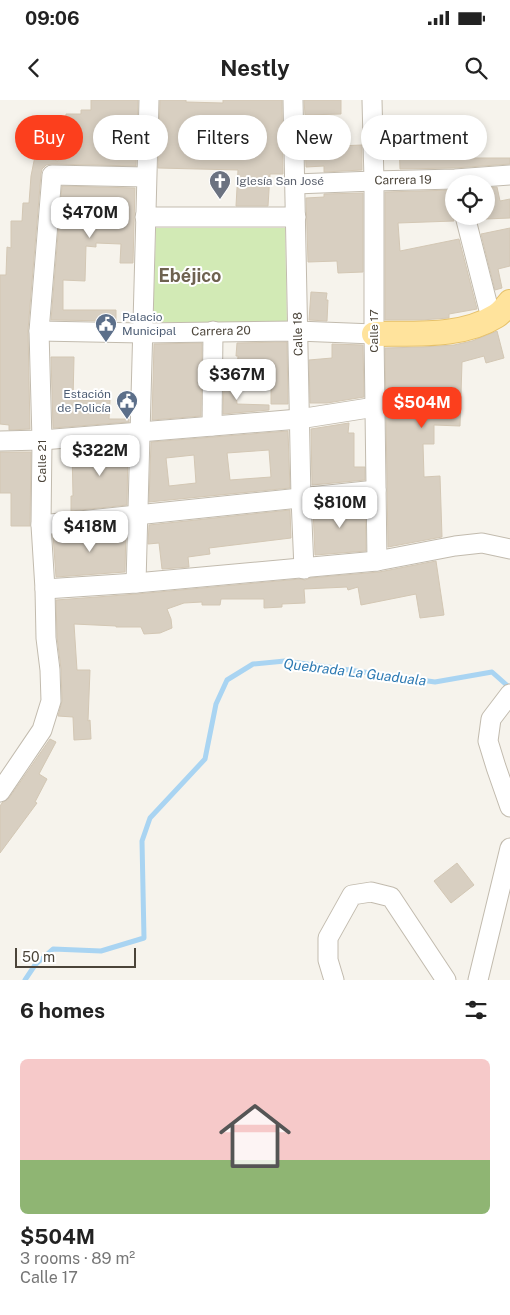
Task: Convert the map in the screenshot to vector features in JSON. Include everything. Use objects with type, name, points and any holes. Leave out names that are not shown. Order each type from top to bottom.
[{"type":"main road","points":[[374,334],[444,333],[473,326],[497,316],[510,302]]},
{"type":"street","points":[[136,583],[149,100]]},
{"type":"street","name":"Calle 18","points":[[294,100],[299,419],[304,569]]},
{"type":"street","name":"Calle 17","points":[[372,100],[377,561]]},
{"type":"street","name":"Calle 21","points":[[0,792],[42,730],[51,701],[41,525],[42,440],[39,331],[52,175],[146,177]]},
{"type":"street","name":"Carrera 19","points":[[495,177],[510,175]]},
{"type":"street","name":"Carrera 19","points":[[295,184],[374,181],[445,182]]},
{"type":"street","points":[[145,217],[296,216]]},
{"type":"street","points":[[467,225],[491,318]]},
{"type":"street","name":"Carrera 20","points":[[39,331],[142,333],[298,331],[374,334]]},
{"type":"street","points":[[212,426],[213,331]]},
{"type":"street","points":[[0,440],[42,440],[299,419],[375,407]]},
{"type":"street","points":[[41,525],[376,490]]},
{"type":"street","points":[[45,589],[304,569],[377,561],[482,542],[510,549]]},
{"type":"street","points":[[510,694],[490,719],[488,741],[510,807]]},
{"type":"street","points":[[478,980],[510,848]]},
{"type":"street","points":[[334,980],[328,960],[328,938],[352,895],[371,892],[391,897],[446,980]]},
{"type":"green space","points":[[156,228],[285,228],[287,324],[153,322]]},
{"type":"building","points":[[91,100],[138,100],[138,115],[93,115],[93,160],[136,160],[136,166],[52,164],[46,165],[42,169],[28,330],[30,429],[9,430],[9,425],[0,424],[0,275],[6,275],[7,247],[11,248],[11,221],[22,221],[23,203],[29,203],[34,160],[83,160],[83,115],[66,114],[81,114],[81,110],[91,110]]},
{"type":"building","points":[[160,100],[223,103],[223,100],[282,100],[282,115],[277,115],[277,160],[283,160],[283,174],[270,174],[268,206],[236,206],[238,170],[158,168],[158,160],[168,160],[168,115],[160,115]]},
{"type":"building","points":[[304,100],[341,100],[341,114],[305,115]]},
{"type":"building","points":[[351,145],[361,145],[362,170],[324,172],[324,166],[306,167],[306,160],[351,160]]},
{"type":"building","points":[[487,158],[510,158],[510,164],[400,169],[400,160],[487,160]]},
{"type":"building","points":[[62,186],[135,188],[133,263],[120,263],[121,244],[96,243],[96,247],[86,246],[85,281],[63,280],[63,310],[116,310],[116,321],[51,320]]},
{"type":"building","points":[[495,187],[497,187],[500,201],[510,199],[510,218],[495,219]]},
{"type":"building","points":[[445,190],[445,221],[398,223],[400,251],[459,239],[477,309],[449,314],[449,318],[385,320],[385,192]]},
{"type":"building","points":[[363,193],[363,272],[338,273],[337,261],[308,262],[306,198],[324,197],[324,194]]},
{"type":"building","points":[[510,228],[510,266],[498,269],[502,288],[495,290],[481,234]]},
{"type":"building","points":[[311,292],[327,293],[327,321],[309,320]]},
{"type":"building","points":[[497,331],[504,358],[486,363],[484,356],[462,362],[460,426],[434,425],[434,444],[423,444],[424,477],[440,476],[442,537],[388,547],[385,348],[454,345],[472,341]]},
{"type":"building","points":[[287,342],[288,404],[271,404],[271,373],[237,371],[237,343]]},
{"type":"building","points":[[202,343],[201,416],[152,420],[154,344]]},
{"type":"building","points":[[332,344],[363,345],[364,397],[327,403],[310,403],[309,360],[332,358]]},
{"type":"building","points":[[51,357],[74,357],[73,400],[110,400],[109,419],[129,419],[129,422],[53,428]]},
{"type":"building","points":[[224,381],[235,381],[237,404],[269,405],[269,410],[223,414]]},
{"type":"building","points":[[349,423],[348,433],[354,433],[354,467],[365,467],[365,480],[312,485],[311,429]]},
{"type":"building","points":[[288,431],[290,488],[149,502],[151,442]],"holes":[[[269,450],[271,477],[230,480],[227,453]],[[194,455],[196,483],[169,486],[166,458]]]},
{"type":"building","points":[[128,444],[127,505],[71,511],[71,496],[73,496],[72,449]]},
{"type":"building","points":[[0,452],[31,452],[30,526],[11,526],[11,493],[0,493]]},
{"type":"building","points":[[365,502],[366,551],[315,555],[313,508]]},
{"type":"building","points":[[290,510],[291,538],[209,548],[210,554],[188,557],[189,567],[162,569],[159,543],[148,544],[149,525]]},
{"type":"building","points":[[126,527],[125,572],[56,577],[53,535]]},
{"type":"building","points":[[436,561],[444,615],[420,618],[416,594],[361,605],[358,587],[348,590],[347,587],[304,589],[305,603],[282,604],[282,607],[264,608],[264,599],[221,599],[220,605],[202,605],[202,602],[184,603],[167,609],[172,628],[160,633],[144,634],[141,627],[74,624],[77,670],[90,670],[88,721],[90,720],[91,739],[74,740],[73,717],[58,716],[62,701],[56,600],[305,580],[379,572]]},
{"type":"building","points":[[50,739],[56,742],[39,774],[47,779],[35,802],[37,803],[0,853],[0,806],[9,798]]},
{"type":"building","points":[[457,863],[474,885],[451,903],[434,881]]},
{"type":"waterway","name":"Quebrada La Guaduala","points":[[25,980],[35,965],[53,949],[101,951],[144,938],[142,841],[150,818],[205,759],[216,704],[227,680],[253,664],[285,661],[435,682],[492,672],[510,688]]},
{"type":"place","name":"Iglesía San José","points":[[220,200]]},
{"type":"place","name":"Palacio Municipal","points":[[106,343]]},
{"type":"place","name":"Estación de Policía","points":[[127,420]]},
{"type":"district","name":"Ebéjico","points":[[190,276]]}]
